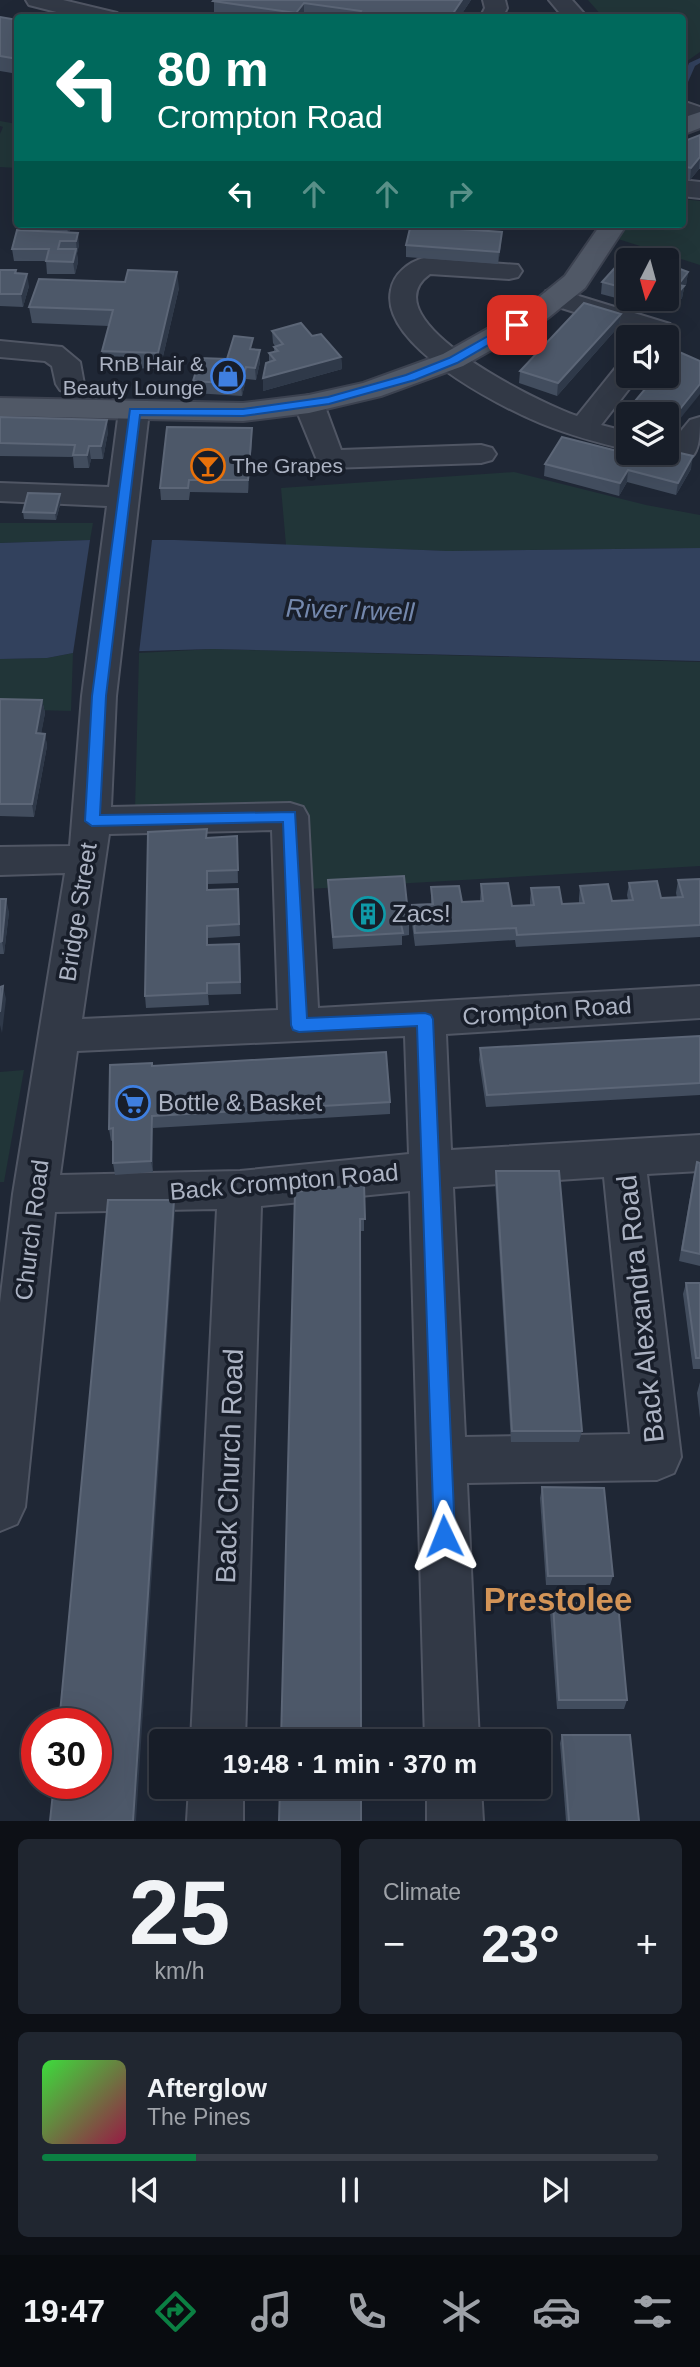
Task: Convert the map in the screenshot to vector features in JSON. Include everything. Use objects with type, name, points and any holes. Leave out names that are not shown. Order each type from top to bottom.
[{"type":"main road","points":[[0,407],[243,412],[309,404],[371,390],[453,360],[517,325],[575,282],[611,228]]},
{"type":"street","points":[[37,0],[93,14]]},
{"type":"street","points":[[560,0],[574,14]]},
{"type":"street","points":[[509,271],[424,266],[407,281],[402,299],[410,320],[424,340],[453,360],[550,417],[616,438]]},
{"type":"street","points":[[556,297],[644,325]]},
{"type":"street","points":[[0,349],[52,353],[66,362],[71,384]]},
{"type":"street","points":[[583,428],[616,386]]},
{"type":"street","points":[[309,404],[330,459],[481,454]]},
{"type":"street","name":"Bridge Street","points":[[59,1036],[92,821],[99,696],[134,411]]},
{"type":"street","points":[[682,456],[700,426]]},
{"type":"street","points":[[0,492],[122,506]]},
{"type":"street","points":[[92,821],[290,816],[299,1025]]},
{"type":"street","points":[[0,861],[87,859]]},
{"type":"street","name":"Crompton Road","points":[[59,1036],[425,1019],[700,1002]]},
{"type":"street","points":[[425,1019],[452,1729]]},
{"type":"street","name":"Church Road","points":[[0,1507],[35,1194],[59,1036]]},
{"type":"street","name":"Back Crompton Road","points":[[35,1194],[240,1190],[430,1170],[700,1153]]},
{"type":"street","name":"Back Alexandra Road","points":[[441,1460],[657,1457],[624,1158]]},
{"type":"street","name":"Back Church Road","points":[[218,1729],[240,1190]]},
{"type":"street","points":[[215,1821],[216,1799]]},
{"type":"street","points":[[454,1799],[455,1821]]},
{"type":"green space","points":[[588,0],[700,0],[700,52],[686,62],[686,14],[600,14]]},
{"type":"green space","points":[[0,121],[14,123],[14,168],[0,167],[0,134],[3,127],[0,126]]},
{"type":"green space","points":[[686,199],[700,201],[700,265],[679,258],[679,248],[646,248],[618,239],[623,228],[686,228]]},
{"type":"green space","points":[[514,472],[646,505],[700,515],[700,548],[448,551],[286,545],[281,488]]},
{"type":"green space","points":[[0,523],[93,523],[90,540],[0,543]]},
{"type":"green space","points":[[213,649],[700,662],[700,866],[308,889],[302,812],[135,811],[139,653]]},
{"type":"green space","points":[[73,653],[71,711],[0,709],[0,659],[47,658]]},
{"type":"green space","points":[[24,1070],[4,1182],[0,1182],[0,1072]]},
{"type":"water","name":"River Irwell","points":[[175,540],[448,551],[700,548],[700,661],[213,649],[73,653],[47,658],[0,659],[0,543]]},
{"type":"pier","points":[[90,540],[152,540],[139,653],[73,653]]},
{"type":"building","points":[[462,0],[453,14],[359,14],[361,11],[304,3],[296,13],[213,1]]},
{"type":"building","points":[[0,17],[14,19],[14,58],[0,56]]},
{"type":"building","points":[[700,135],[700,157],[691,168],[686,167],[687,140]]},
{"type":"building","points":[[410,228],[502,232],[499,252],[406,245]]},
{"type":"building","points":[[17,230],[78,233],[76,241],[60,241],[58,249],[76,249],[73,262],[46,261],[49,249],[12,249]]},
{"type":"building","points":[[616,267],[616,286],[602,282]]},
{"type":"building","points":[[679,269],[688,272],[679,284]]},
{"type":"building","points":[[0,270],[16,270],[15,273],[27,274],[21,294],[0,294]]},
{"type":"building","points":[[128,270],[177,272],[158,353],[102,351],[113,310],[29,307],[39,279],[125,282]]},
{"type":"building","points":[[584,303],[621,314],[558,383],[520,371]]},
{"type":"building","points":[[301,323],[312,336],[321,334],[341,357],[263,378],[266,363],[275,360],[269,353],[278,351],[274,347],[283,344],[272,331]]},
{"type":"building","points":[[234,336],[253,338],[250,349],[260,350],[255,368],[246,367],[241,384],[193,381],[200,358],[227,359]]},
{"type":"building","points":[[679,352],[700,361],[700,384],[679,410],[679,402],[634,402],[646,388],[679,388]]},
{"type":"building","points":[[0,417],[107,420],[101,446],[89,446],[87,455],[73,455],[75,445],[0,443]]},
{"type":"building","name":"The Grapes","points":[[167,427],[252,428],[248,480],[189,480],[188,488],[160,488]]},
{"type":"building","points":[[562,437],[616,451],[616,465],[679,465],[679,453],[693,456],[678,483],[628,470],[620,483],[545,464]]},
{"type":"building","points":[[28,493],[60,494],[55,513],[23,512]]},
{"type":"building","points":[[0,699],[42,700],[36,733],[45,734],[32,804],[0,804]]},
{"type":"building","points":[[207,829],[206,838],[237,836],[238,870],[207,871],[207,890],[238,889],[239,924],[207,926],[207,945],[239,944],[240,982],[207,983],[207,993],[145,996],[148,832]]},
{"type":"building","name":"Zacs!","points":[[404,876],[409,923],[401,924],[403,933],[333,937],[328,880]]},
{"type":"building","points":[[700,879],[700,925],[517,935],[516,928],[415,933],[412,905],[433,904],[431,887],[459,886],[462,902],[483,901],[481,884],[508,883],[512,906],[534,905],[531,888],[559,887],[562,904],[584,903],[580,886],[608,884],[612,901],[633,900],[629,883],[657,881],[661,898],[683,897],[678,880]]},
{"type":"building","points":[[0,899],[6,899],[0,942]]},
{"type":"building","points":[[3,986],[0,1012],[0,987]]},
{"type":"building","points":[[700,1036],[700,1083],[487,1095],[480,1048]]},
{"type":"building","points":[[386,1052],[390,1102],[152,1116],[151,1161],[113,1163],[113,1128],[109,1129],[110,1065],[152,1063],[152,1066]]},
{"type":"building","points":[[697,1162],[700,1163],[700,1254],[682,1250]]},
{"type":"building","points":[[496,1171],[559,1171],[582,1431],[512,1431]]},
{"type":"building","points":[[364,1184],[365,1219],[360,1219],[361,1729],[281,1729],[295,1192]]},
{"type":"building","points":[[108,1200],[174,1200],[133,1821],[50,1821],[52,1799],[112,1799],[112,1708],[60,1708]]},
{"type":"building","points":[[686,1283],[700,1283],[700,1358],[696,1358]]},
{"type":"building","points":[[542,1487],[604,1488],[613,1576],[548,1576]]},
{"type":"building","points":[[553,1603],[618,1604],[627,1700],[559,1700]]},
{"type":"building","points":[[562,1735],[630,1735],[639,1821],[569,1821]]},
{"type":"building","points":[[280,1799],[361,1799],[361,1821],[279,1821]]},
{"type":"waterway","points":[[686,78],[692,65],[700,60]]},
{"type":"place","name":"RnB Hair & Beauty Lounge","points":[[228,376]]},
{"type":"place","name":"The Grapes","points":[[208,466]]},
{"type":"place","name":"Zacs!","points":[[368,914]]},
{"type":"place","name":"Bottle & Basket","points":[[133,1103]]},
{"type":"district","name":"Prestolee","points":[[558,1599]]},
{"type":"route","points":[[444,1536],[425,1019],[299,1025],[290,816],[92,821],[99,696],[134,411],[243,412],[287,408],[329,400],[411,378],[453,360],[517,325]]}]
